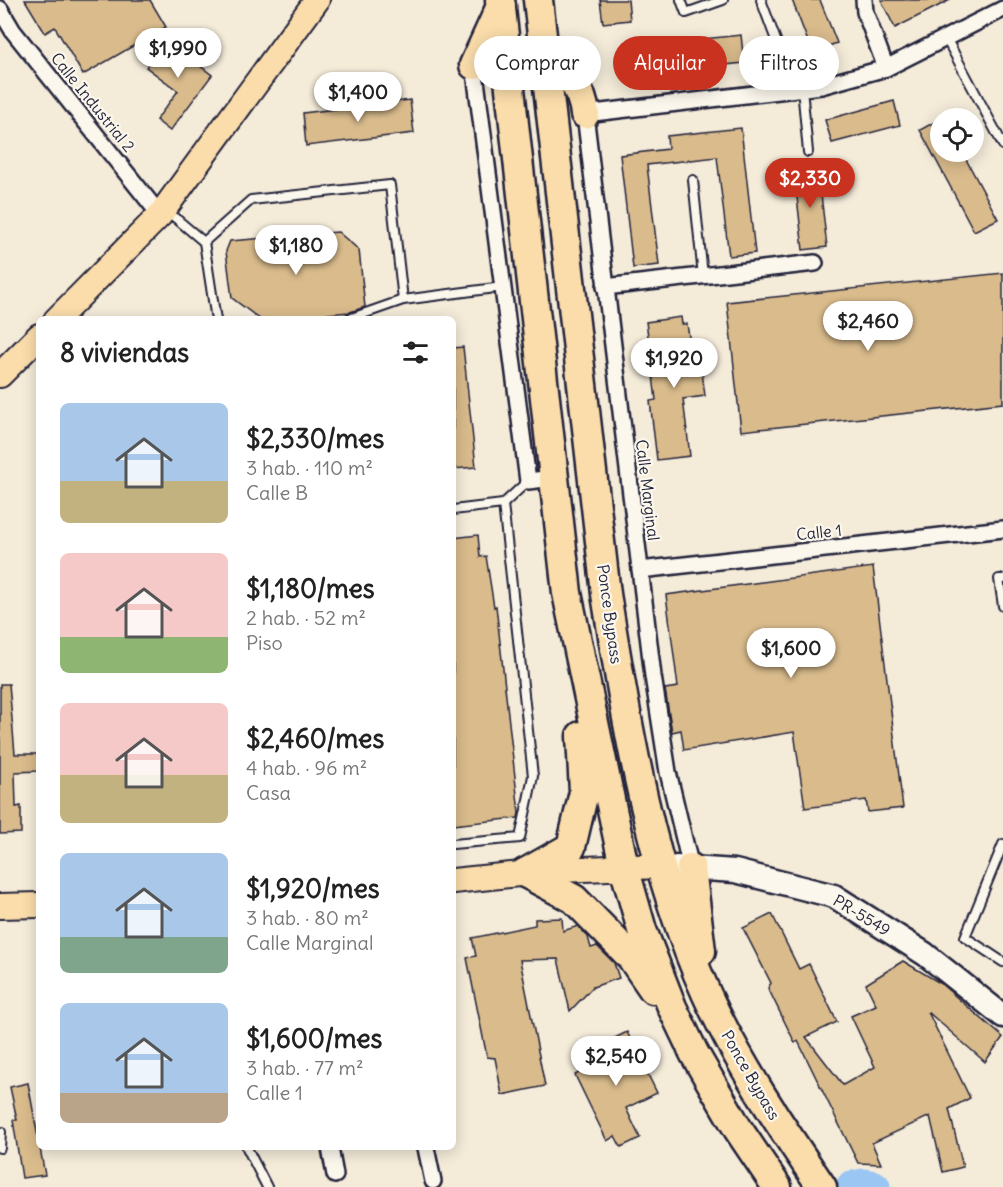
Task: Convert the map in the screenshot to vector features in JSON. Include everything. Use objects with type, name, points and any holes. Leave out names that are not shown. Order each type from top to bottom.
[{"type":"highway","name":"Ponce Bypass","points":[[538,0],[542,36]]},
{"type":"highway","points":[[486,36],[500,3]]},
{"type":"highway","points":[[500,3],[541,479],[624,867],[642,930],[684,1032]]},
{"type":"highway","name":"Ponce Bypass","points":[[549,90],[606,594],[623,695],[660,866],[707,995],[738,1057],[822,1187]]},
{"type":"highway","points":[[579,90],[583,96],[585,114]]},
{"type":"highway","points":[[525,873],[571,848],[584,792],[578,651]]},
{"type":"highway","points":[[691,868],[707,995]]},
{"type":"highway","points":[[525,873],[574,899],[631,957],[684,1032],[777,1187]]},
{"type":"main road","points":[[60,316],[162,212],[316,0]]},
{"type":"main road","points":[[0,375],[36,339]]},
{"type":"main road","points":[[456,881],[525,873],[660,866]]},
{"type":"main road","points":[[0,906],[36,905]]},
{"type":"street","points":[[864,0],[865,12],[886,68]]},
{"type":"street","name":"Calle Industrial 2","points":[[0,9],[6,34],[162,212]]},
{"type":"street","points":[[839,81],[886,68],[1003,9]]},
{"type":"street","points":[[477,90],[503,287],[541,479]]},
{"type":"street","points":[[585,114],[785,90]]},
{"type":"street","name":"Calle Marginal","points":[[585,114],[640,570],[669,772],[691,868]]},
{"type":"street","points":[[605,287],[816,262]]},
{"type":"street","name":"Calle 1","points":[[640,570],[1003,529]]},
{"type":"street","name":"PR-5549","points":[[660,866],[735,872],[834,896],[925,954],[1003,1016]]},
{"type":"street","points":[[330,1150],[335,1175]]},
{"type":"street","points":[[426,1150],[433,1181]]},
{"type":"lane","points":[[681,0],[686,13],[723,0]]},
{"type":"lane","points":[[761,0],[774,36]]},
{"type":"lane","points":[[945,38],[1003,145]]},
{"type":"lane","points":[[802,90],[808,152]]},
{"type":"lane","points":[[693,180],[703,276]]},
{"type":"lane","points":[[204,242],[251,200],[390,185],[403,300]]},
{"type":"lane","points":[[162,212],[204,242],[215,316]]},
{"type":"lane","points":[[357,316],[403,300],[503,287]]},
{"type":"lane","points":[[456,510],[503,504],[541,479]]},
{"type":"lane","points":[[456,844],[520,838],[533,776],[503,504]]},
{"type":"lane","points":[[1003,579],[999,579],[1003,606]]},
{"type":"lane","points":[[1003,844],[965,937],[1003,962]]},
{"type":"lane","points":[[0,1148],[1,1132]]},
{"type":"lane","points":[[249,1150],[267,1187]]},
{"type":"building","points":[[25,0],[150,0],[166,27],[83,75],[55,27],[45,33]]},
{"type":"building","points":[[600,0],[628,0],[630,20],[603,23]]},
{"type":"building","points":[[792,0],[820,0],[834,36],[806,36]]},
{"type":"building","points":[[881,0],[950,0],[895,28]]},
{"type":"building","points":[[170,35],[186,47],[183,53],[212,75],[170,131],[156,120],[178,91],[146,67]]},
{"type":"building","points":[[741,35],[739,36],[739,64],[727,65],[727,36]]},
{"type":"building","points":[[410,100],[414,133],[306,146],[303,113]]},
{"type":"building","points":[[894,101],[900,125],[832,143],[825,120]]},
{"type":"building","points":[[930,124],[930,149],[920,130]]},
{"type":"building","points":[[741,128],[755,253],[729,256],[717,157],[647,165],[659,265],[633,268],[620,155],[668,149],[667,136]]},
{"type":"building","points":[[937,162],[967,162],[998,219],[974,231]]},
{"type":"building","points":[[818,168],[827,247],[803,250],[794,171]]},
{"type":"building","points":[[338,232],[359,250],[365,307],[350,312],[306,316],[256,316],[232,298],[226,251],[230,241]]},
{"type":"building","points":[[1003,273],[1003,403],[741,431],[727,302]]},
{"type":"building","points":[[681,317],[682,324],[687,324],[692,356],[700,355],[705,396],[683,399],[690,456],[657,460],[650,401],[656,400],[653,376],[675,374],[671,340],[649,343],[646,322]]},
{"type":"building","points":[[463,347],[476,467],[456,469],[456,348]]},
{"type":"building","points":[[478,535],[480,557],[486,556],[494,607],[496,606],[518,818],[456,825],[456,538]]},
{"type":"building","points":[[873,567],[903,808],[868,812],[866,800],[805,808],[794,732],[684,750],[681,730],[672,732],[665,689],[678,687],[666,595]]},
{"type":"building","points":[[0,684],[9,684],[15,754],[36,754],[36,771],[15,772],[16,807],[21,806],[21,833],[0,834]]},
{"type":"building","points":[[772,914],[799,969],[809,964],[837,1022],[806,1037],[843,1085],[875,1067],[851,1016],[876,1005],[866,984],[903,961],[940,983],[1003,1037],[985,1062],[928,1012],[970,1098],[949,1109],[963,1167],[943,1172],[930,1116],[872,1143],[881,1164],[858,1163],[798,1041],[795,1043],[768,988],[771,983],[743,928]]},
{"type":"building","points":[[562,918],[563,931],[578,926],[588,937],[591,948],[597,946],[614,963],[619,978],[593,987],[570,1011],[558,959],[520,960],[545,1086],[502,1095],[495,1058],[487,1057],[467,958],[476,956],[472,938],[535,925],[535,919]]},
{"type":"building","points":[[627,1032],[657,1093],[626,1108],[640,1138],[621,1147],[615,1136],[607,1141],[575,1075],[596,1064],[590,1050]]},
{"type":"building","points":[[28,1083],[36,1126],[36,1150],[40,1150],[45,1175],[22,1178],[13,1120],[17,1120],[10,1087]]},
{"type":"waterway","points":[[852,1187],[864,1185],[874,1187]]}]
